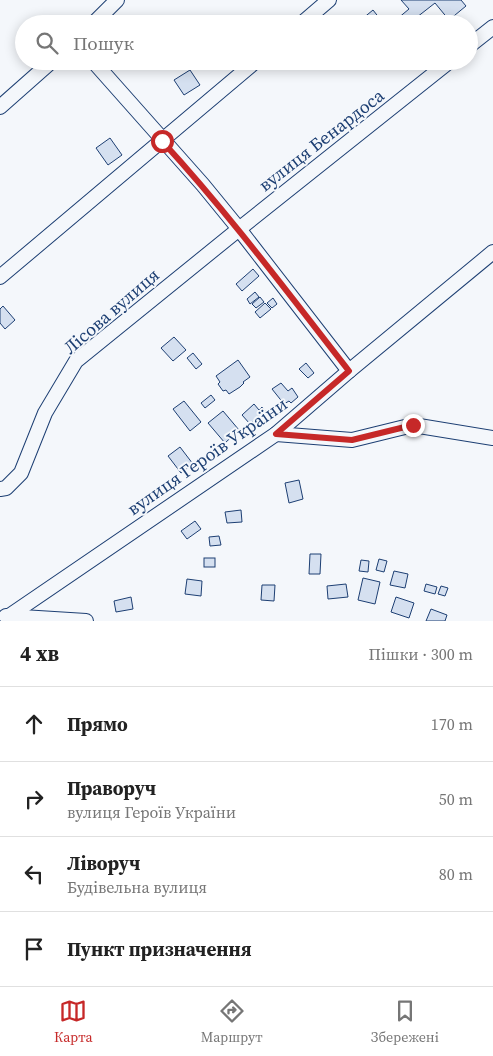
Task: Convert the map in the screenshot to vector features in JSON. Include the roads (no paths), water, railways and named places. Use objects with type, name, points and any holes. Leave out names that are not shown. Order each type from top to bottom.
[{"type":"street","points":[[102,15],[117,0]]},
{"type":"street","points":[[312,15],[329,0]]},
{"type":"street","points":[[478,39],[493,27]]},
{"type":"street","points":[[0,107],[42,70]]},
{"type":"street","points":[[101,70],[239,228],[349,371]]},
{"type":"street","points":[[0,277],[245,70]]},
{"type":"street","name":"вулиця Бенардоса","points":[[239,228],[439,70]]},
{"type":"street","name":"Лісова вулиця","points":[[0,490],[6,488],[21,473],[45,413],[76,361],[239,228]]},
{"type":"street","name":"вулиця Героїв України","points":[[5,616],[276,434],[493,252]]},
{"type":"street","points":[[276,434],[352,440],[413,425],[493,438]]},
{"type":"street","points":[[5,616],[86,621]]}]
